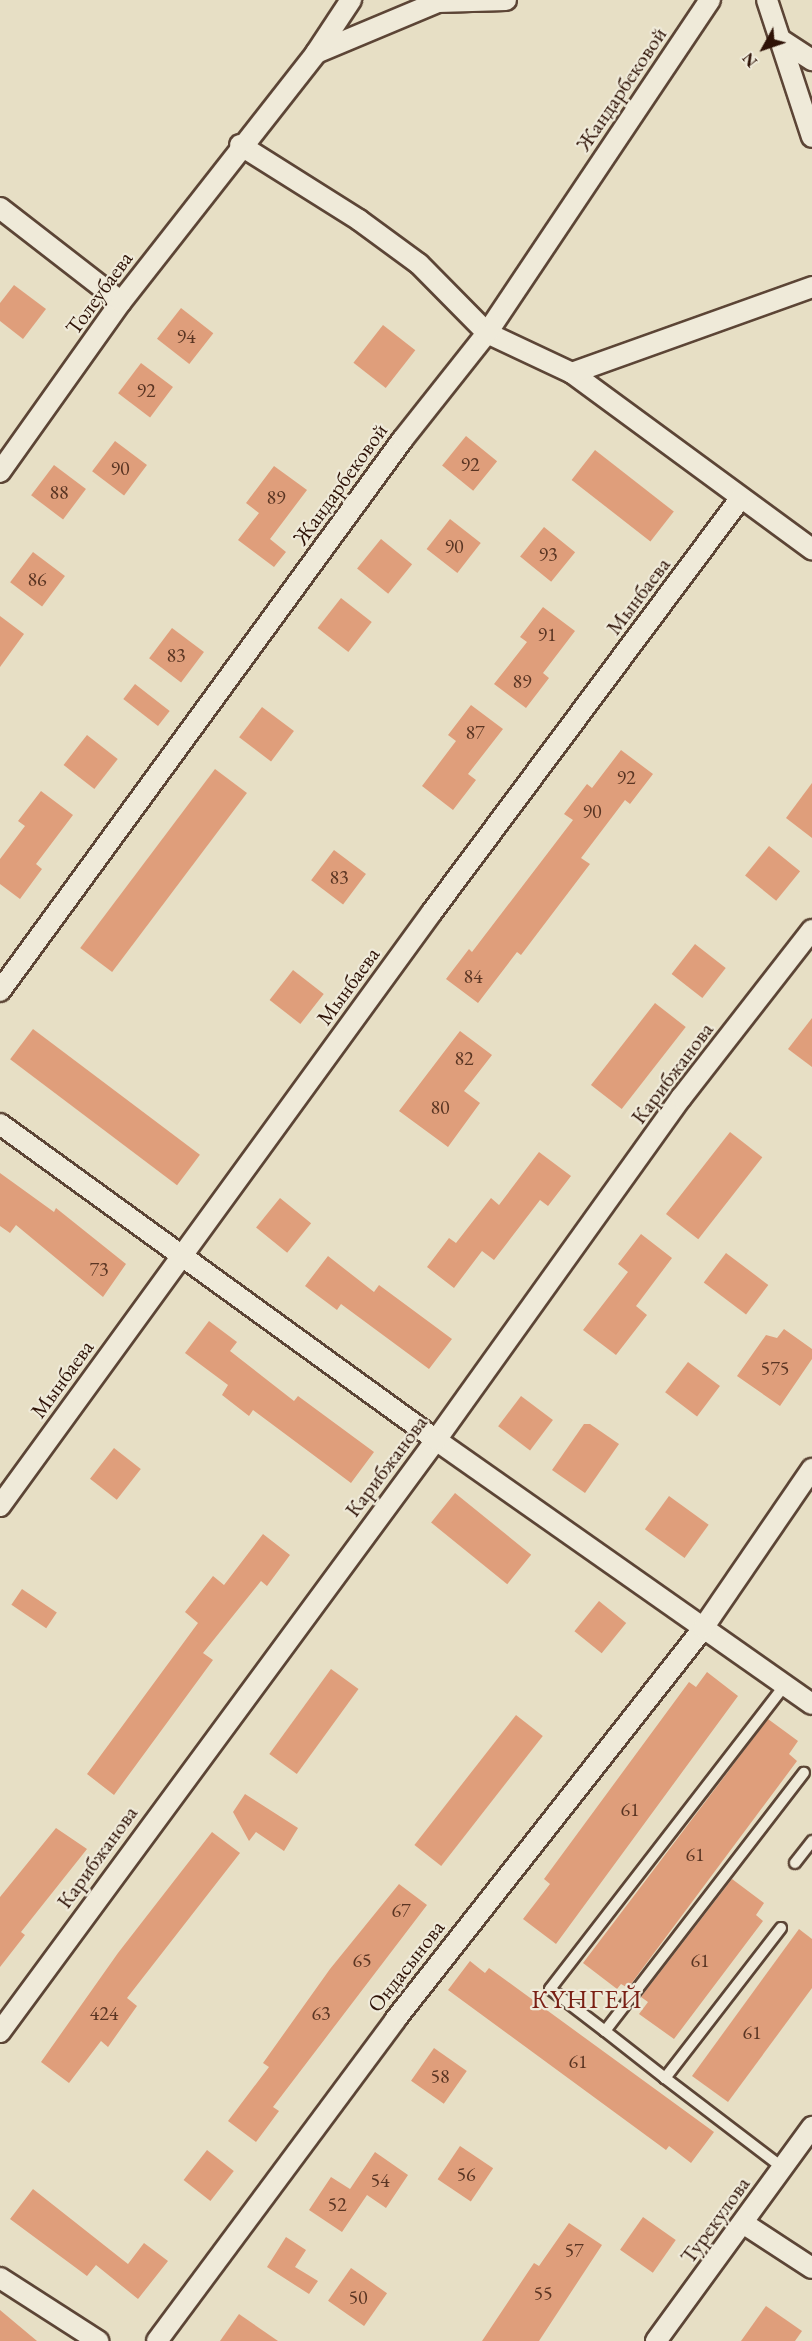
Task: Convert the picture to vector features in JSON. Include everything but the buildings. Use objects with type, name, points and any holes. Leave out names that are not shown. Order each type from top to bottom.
[{"type":"street","name":"Толеубаева","points":[[0,472],[121,302],[240,145],[316,53],[351,0]]},
{"type":"street","points":[[316,53],[438,2],[506,0]]},
{"type":"street","name":"Жандарбековой","points":[[0,991],[403,439],[487,333],[710,0]]},
{"type":"street","points":[[767,0],[812,137]]},
{"type":"street","points":[[781,40],[812,60]]},
{"type":"street","points":[[240,145],[351,215],[419,264],[487,333],[572,373],[740,499],[812,549]]},
{"type":"street","points":[[0,208],[121,302]]},
{"type":"street","points":[[572,373],[812,287]]},
{"type":"street","name":"Мынбаева","points":[[0,1506],[180,1256],[740,499]]},
{"type":"street","name":"Карибжанова","points":[[0,2032],[435,1440],[681,1098],[812,930]]},
{"type":"street","points":[[0,1124],[435,1440],[812,1704]]},
{"type":"street","name":"Ондасынова","points":[[157,2341],[395,2020],[703,1628],[812,1469]]},
{"type":"street","name":"Турекулова","points":[[656,2341],[812,2127]]},
{"type":"street","points":[[743,2223],[812,2268]]},
{"type":"street","points":[[0,2278],[98,2341]]},
{"type":"lane","points":[[783,2168],[550,1989],[785,1685]]},
{"type":"lane","points":[[605,2031],[804,1773]]},
{"type":"lane","points":[[795,1863],[812,1841]]},
{"type":"lane","points":[[665,2078],[781,1928]]},
{"type":"district","name":"КҮНГЕЙ","points":[[587,2000]]}]
